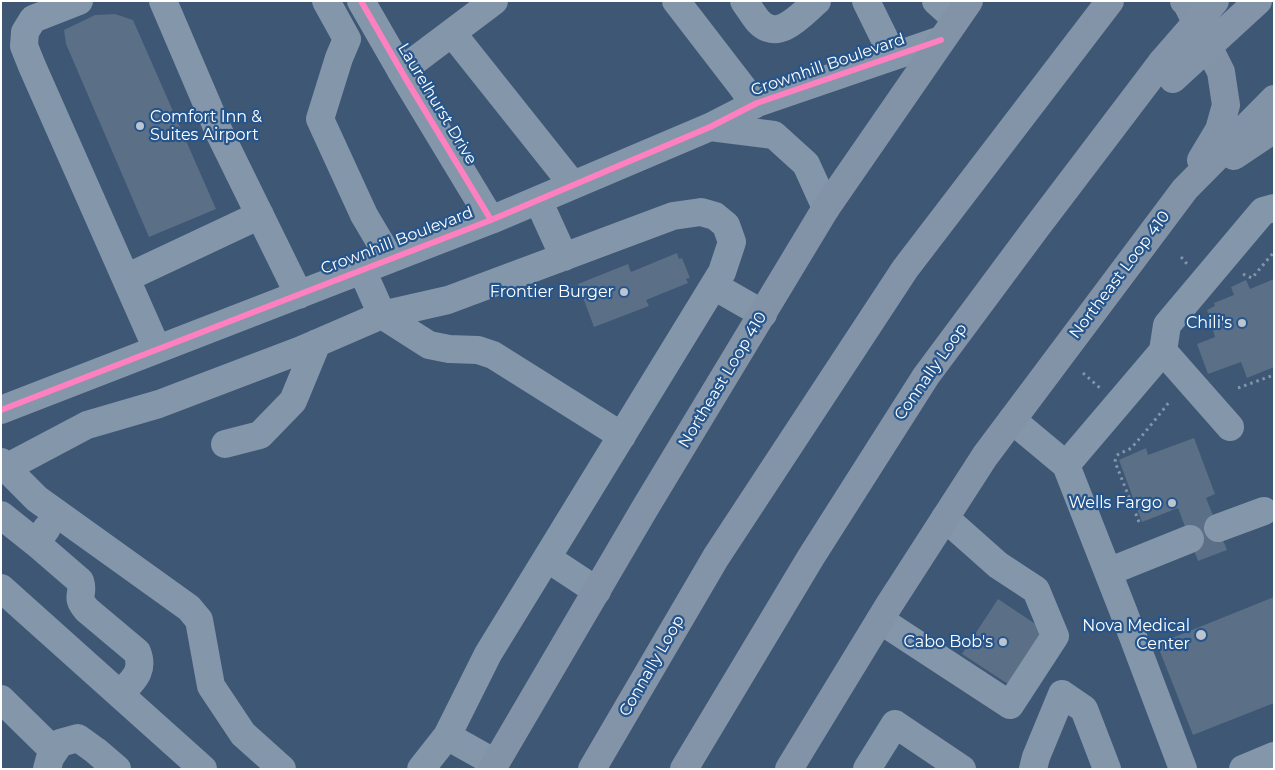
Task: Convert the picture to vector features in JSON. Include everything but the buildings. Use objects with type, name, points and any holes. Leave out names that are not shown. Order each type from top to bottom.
[{"type":"highway","name":"Connally Loop","points":[[592,769],[716,557],[905,269],[1110,1]]},
{"type":"highway","name":"Connally Loop","points":[[684,769],[811,557],[926,376],[1036,228],[1168,70],[1215,1]]},
{"type":"highway","points":[[1168,70],[1258,1]]},
{"type":"main road","points":[[1184,1],[1221,72],[1226,105],[1218,130],[1184,189]]},
{"type":"main road","name":"Northeast Loop 410","points":[[494,766],[826,208],[955,20]]},
{"type":"main road","name":"Northeast Loop 410","points":[[789,769],[880,620],[985,456],[1184,189],[1274,99]]},
{"type":"main road","points":[[1184,189],[1274,130]]},
{"type":"street","points":[[79,1],[33,19],[25,32],[24,46],[157,349]]},
{"type":"street","points":[[163,1],[219,132],[299,294]]},
{"type":"street","points":[[326,1],[347,39],[339,58],[320,119],[364,215],[390,259]]},
{"type":"street","name":"Laurelhurst Drive","points":[[361,1],[491,220]]},
{"type":"street","points":[[401,71],[494,1]]},
{"type":"street","points":[[676,1],[754,104]]},
{"type":"street","points":[[744,1],[758,21],[766,28],[776,30],[788,26],[817,1]]},
{"type":"street","points":[[866,1],[893,56]]},
{"type":"street","points":[[936,1],[955,20]]},
{"type":"street","name":"Crownhill Boulevard","points":[[1,410],[491,220],[710,127],[754,104],[893,56],[955,20]]},
{"type":"street","points":[[452,32],[573,185]]},
{"type":"street","points":[[710,127],[774,136],[806,164],[826,208]]},
{"type":"street","points":[[538,200],[564,257]]},
{"type":"street","points":[[1066,466],[1163,351],[1167,324],[1263,211],[1274,208]]},
{"type":"street","points":[[271,765],[243,734],[211,686],[199,620],[190,608],[37,499],[4,465],[87,425],[158,404],[317,343],[382,315],[448,300],[673,216],[701,212],[715,216],[726,225],[732,242],[722,272],[488,654],[447,736],[421,769]]},
{"type":"street","points":[[126,278],[260,215]]},
{"type":"street","points":[[362,270],[382,315],[429,345],[449,349],[478,350],[493,356],[622,436]]},
{"type":"street","points":[[714,286],[763,314]]},
{"type":"street","points":[[225,444],[260,435],[293,401],[317,343]]},
{"type":"street","points":[[1163,351],[1230,426]]},
{"type":"street","points":[[1012,420],[1066,466],[1183,769]]},
{"type":"street","points":[[1218,528],[1264,511]]},
{"type":"street","points":[[36,543],[56,513]]},
{"type":"street","points":[[1,515],[80,581],[82,588],[80,602],[137,652],[140,659],[139,670],[135,678],[120,694]]},
{"type":"street","points":[[880,620],[1010,705],[1055,636],[1036,590],[998,566],[945,518]]},
{"type":"street","points":[[1108,572],[1190,540]]},
{"type":"street","points":[[546,558],[597,591]]},
{"type":"street","points":[[1,588],[203,769]]},
{"type":"street","points":[[1034,769],[1036,756],[1062,694],[1084,709],[1107,769]]},
{"type":"street","points":[[1,699],[50,760],[60,743],[78,738],[117,769]]},
{"type":"street","points":[[867,769],[895,724],[962,769]]},
{"type":"street","points":[[447,736],[494,766]]},
{"type":"street","points":[[1243,769],[1274,756]]},
{"type":"path","points":[[1083,374],[1104,390]]},
{"type":"path","points":[[1238,388],[1274,375]]},
{"type":"path","points":[[1139,522],[1115,462],[1116,457],[1117,454],[1130,450],[1170,401]]},
{"type":"cycle path","points":[[361,1],[491,220]]},
{"type":"cycle path","points":[[1,410],[491,220],[710,127],[757,103],[941,40]]},
{"type":"place","name":"Comfort Inn & Suites Airport","points":[[140,126]]},
{"type":"place","name":"Frontier Burger","points":[[624,292]]},
{"type":"place","name":"Chili's","points":[[1242,323]]},
{"type":"place","name":"Wells Fargo","points":[[1172,503]]},
{"type":"place","name":"Nova Medical Center","points":[[1201,635]]},
{"type":"place","name":"Cabo Bob's","points":[[1003,642]]}]
